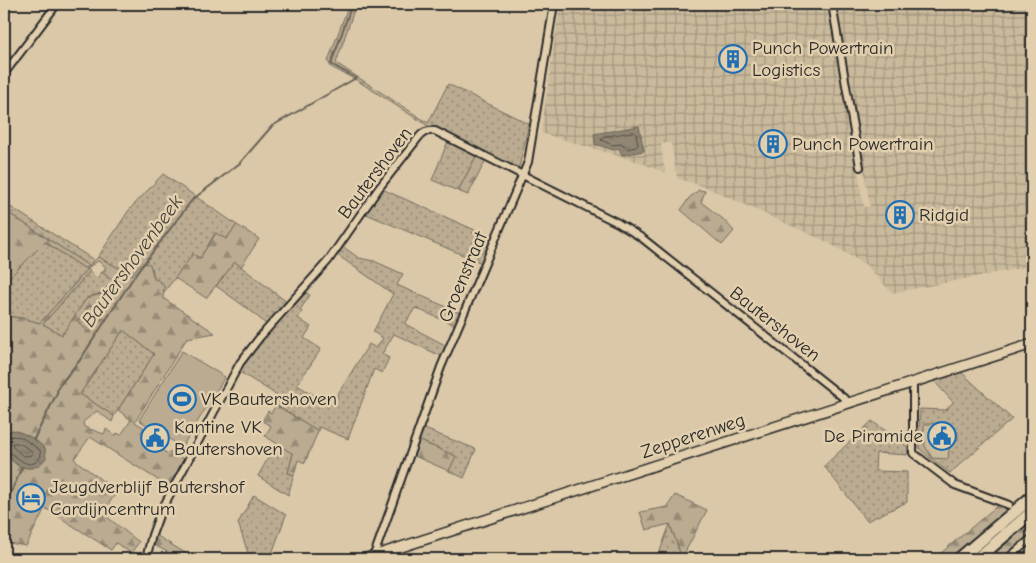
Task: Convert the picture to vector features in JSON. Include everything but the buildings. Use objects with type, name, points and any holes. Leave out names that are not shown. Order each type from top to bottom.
[{"type":"highway","points":[[959,559],[1032,497]]},
{"type":"highway","points":[[977,559],[1032,512]]},
{"type":"street","points":[[4,74],[57,4]]},
{"type":"street","name":"Groenstraat","points":[[373,558],[441,367],[528,162],[554,4]]},
{"type":"street","points":[[832,4],[860,166]]},
{"type":"street","name":"Bautershoven","points":[[146,559],[160,513],[240,363],[260,337],[328,261],[379,188],[423,133],[430,130],[618,223],[642,238],[850,403]]},
{"type":"street","name":"Zepperenweg","points":[[364,559],[373,558],[1032,344]]},
{"type":"street","points":[[913,382],[912,452],[955,485],[1010,505]]},
{"type":"street","points":[[1007,559],[1032,538]]},
{"type":"shaded area","points":[[560,4],[829,4],[864,207],[870,206],[835,4],[1032,4],[1032,266],[892,293],[866,265],[827,242],[705,187],[677,178],[671,143],[661,144],[665,173],[642,163],[541,133]]},
{"type":"shaded area","points":[[953,402],[991,439],[948,473],[922,450],[922,409],[946,410]]},
{"type":"green space","points":[[349,4],[356,4],[336,63],[428,123],[448,84],[529,124],[519,167],[515,168],[428,126],[358,81],[331,67],[328,61]]},
{"type":"green space","points":[[448,141],[477,155],[458,191],[432,180]]},
{"type":"green space","points":[[477,155],[486,160],[468,195],[458,191]]},
{"type":"green space","points":[[163,174],[237,225],[226,239],[215,233],[200,259],[193,255],[164,292],[163,286],[154,279],[152,268],[133,276],[98,257],[129,210]]},
{"type":"green space","points":[[382,189],[493,238],[482,263],[364,213]]},
{"type":"green space","points":[[699,190],[705,191],[701,202],[723,219],[734,231],[722,245],[681,210],[689,198]]},
{"type":"green space","points":[[4,203],[94,260],[89,266],[4,210]]},
{"type":"green space","points":[[4,210],[89,266],[98,257],[132,275],[141,265],[150,264],[154,279],[164,286],[163,298],[215,333],[187,338],[135,422],[146,429],[142,438],[168,454],[170,451],[185,460],[169,487],[90,437],[74,459],[117,492],[102,513],[139,542],[131,553],[116,543],[111,550],[45,508],[26,546],[4,542],[4,453],[19,467],[32,468],[44,448],[33,438],[12,430],[4,436],[4,316],[40,323],[88,269],[90,271],[43,324],[62,335],[86,299],[120,287],[102,272],[106,267],[98,261],[89,267],[84,268],[45,242],[4,283]],"holes":[[[96,304],[104,312],[89,332],[78,321],[88,307]],[[123,330],[154,354],[118,410],[131,420],[121,435],[117,433],[115,436],[106,429],[104,434],[84,427],[83,422],[97,411],[112,422],[114,416],[80,394]]]},
{"type":"green space","points":[[237,225],[259,239],[241,267],[235,262],[206,298],[175,278],[193,254],[200,258],[216,233],[226,239]]},
{"type":"green space","points":[[45,242],[84,268],[89,267],[40,323],[4,316],[4,283]]},
{"type":"green space","points":[[342,246],[359,258],[374,261],[403,274],[397,285],[460,313],[455,325],[415,308],[405,324],[447,346],[443,357],[394,334],[382,354],[389,358],[382,373],[374,369],[348,439],[319,427],[318,431],[276,405],[280,397],[238,371],[256,347],[306,293],[310,295],[300,310],[302,312],[298,318],[311,327],[304,338],[321,349],[297,385],[331,405],[369,344],[376,348],[383,338],[373,332],[393,294],[336,254]]},
{"type":"green space","points":[[235,262],[288,303],[268,326],[251,311],[216,286]]},
{"type":"green space","points":[[90,271],[97,278],[102,272],[121,287],[86,299],[62,335],[43,324]]},
{"type":"green space","points":[[95,304],[104,312],[89,333],[78,321],[88,307]]},
{"type":"green space","points":[[123,330],[154,354],[114,416],[80,394]]},
{"type":"green space","name":"VK Bautershoven","points":[[182,351],[225,377],[182,447],[139,420]]},
{"type":"green space","points":[[960,371],[1012,419],[950,473],[919,448],[919,440],[925,440],[925,446],[932,458],[948,459],[950,440],[958,440],[958,432],[949,433],[948,424],[924,424],[924,432],[919,432],[920,409],[946,410],[953,402],[934,381]]},
{"type":"green space","points":[[276,405],[318,431],[305,463],[298,460],[294,475],[288,473],[293,454],[265,436],[271,426],[262,421],[268,411],[271,413]]},
{"type":"green space","points":[[872,421],[908,447],[907,455],[876,453],[875,471],[907,472],[907,502],[867,521],[824,466]]},
{"type":"green space","points":[[422,428],[476,449],[464,478],[449,471],[455,456],[418,440]]},
{"type":"green space","points":[[418,440],[456,456],[449,471],[412,455]]},
{"type":"green space","points":[[277,442],[293,454],[288,473],[294,475],[288,495],[258,476]]},
{"type":"green space","points":[[254,495],[286,515],[270,559],[250,559],[238,523]]},
{"type":"green space","points":[[675,495],[707,510],[682,558],[670,524],[646,530],[640,512],[667,507]]},
{"type":"green space","points":[[998,505],[1008,509],[950,559],[934,559]]},
{"type":"green space","points":[[1032,522],[1032,533],[1002,559],[988,559]]},
{"type":"green space","points":[[670,524],[682,558],[657,559]]},
{"type":"green space","points":[[154,534],[195,559],[181,559],[152,544]]},
{"type":"water","points":[[639,126],[644,151],[622,155],[619,148],[613,150],[595,144],[594,134]]},
{"type":"water","points":[[12,430],[30,437],[45,448],[46,458],[41,464],[25,468],[14,462],[4,453],[4,436]]},
{"type":"waterway","name":"Bautershovenbeek","points":[[34,439],[57,393],[58,387],[80,360],[133,278],[192,200],[240,163],[272,126],[356,78],[331,64],[352,4]]},
{"type":"waterway","name":"Bautershovenbeek","points":[[4,509],[22,467]]},
{"type":"place","name":"Punch Powertrain Logistics","points":[[733,59]]},
{"type":"place","name":"Punch Powertrain","points":[[773,144]]},
{"type":"place","name":"Ridgid","points":[[900,215]]},
{"type":"place","name":"VK Bautershoven","points":[[182,399]]},
{"type":"place","name":"De Piramide","points":[[942,436]]},
{"type":"place","name":"Kantine VK Bautershoven","points":[[155,438]]},
{"type":"place","name":"Jeugdverblijf Bautershof Cardijncentrum","points":[[31,498]]}]
